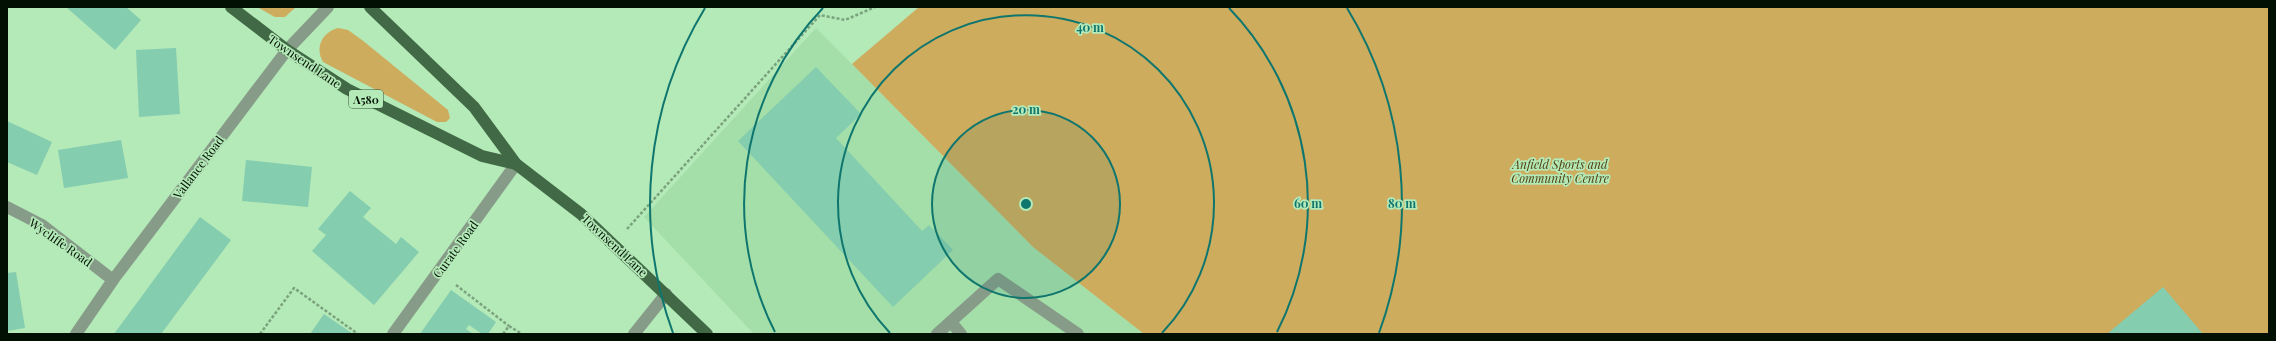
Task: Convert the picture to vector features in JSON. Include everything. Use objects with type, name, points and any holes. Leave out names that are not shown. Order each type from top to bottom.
[{"type":"main road","name":"Townsend Lane","points":[[231,7],[287,50],[347,89],[482,156],[516,164]]},
{"type":"main road","name":"Townsend Lane","points":[[370,7],[474,107],[516,164],[581,214],[707,334]]},
{"type":"street","name":"Vallance Road","points":[[76,334],[113,280],[287,50],[328,7]]},
{"type":"street","name":"Curate Road","points":[[393,334],[516,164]]},
{"type":"street","name":"Wycliffe Road","points":[[7,207],[42,225],[113,280]]},
{"type":"street","points":[[936,334],[998,280],[1078,334]]},
{"type":"street","points":[[634,334],[666,294]]},
{"type":"street","points":[[950,322],[961,334]]},
{"type":"path","points":[[613,244],[820,15],[845,20],[875,7]]},
{"type":"path","points":[[438,271],[509,326],[522,334]]},
{"type":"path","points":[[260,334],[294,288],[358,334]]},
{"type":"path","points":[[503,334],[509,326]]},
{"type":"shaded area","points":[[816,28],[1033,247],[1144,334],[754,334],[644,217]]},
{"type":"green space","points":[[257,7],[296,7],[285,17],[275,17]]},
{"type":"green space","name":"Anfield Sports and Community Centre","points":[[919,7],[2269,7],[2269,334],[1144,334],[1033,247],[852,64]]},
{"type":"green space","points":[[338,28],[348,30],[362,40],[448,110],[450,118],[446,122],[437,122],[323,62],[320,51],[321,42],[327,33]]},
{"type":"building","points":[[66,7],[126,7],[141,20],[115,50]]},
{"type":"building","points":[[176,48],[180,114],[139,117],[136,50]]},
{"type":"building","points":[[816,67],[861,114],[836,138],[922,231],[929,225],[953,250],[893,307],[738,141]]},
{"type":"building","points":[[7,121],[52,142],[37,175],[7,162]]},
{"type":"building","points":[[121,140],[128,178],[64,188],[58,150]]},
{"type":"building","points":[[246,160],[312,167],[308,207],[242,201]]},
{"type":"building","points":[[350,191],[371,208],[363,217],[396,244],[401,237],[419,252],[374,305],[312,251],[326,235],[318,229]]},
{"type":"building","points":[[200,217],[231,240],[161,334],[114,334]]},
{"type":"building","points":[[16,272],[25,328],[7,331],[7,273]]},
{"type":"building","points":[[2163,287],[2203,334],[2107,334]]},
{"type":"building","points":[[451,290],[496,322],[488,334],[482,334],[469,325],[466,329],[473,334],[420,334]]},
{"type":"building","points":[[324,314],[353,334],[310,334]]}]
